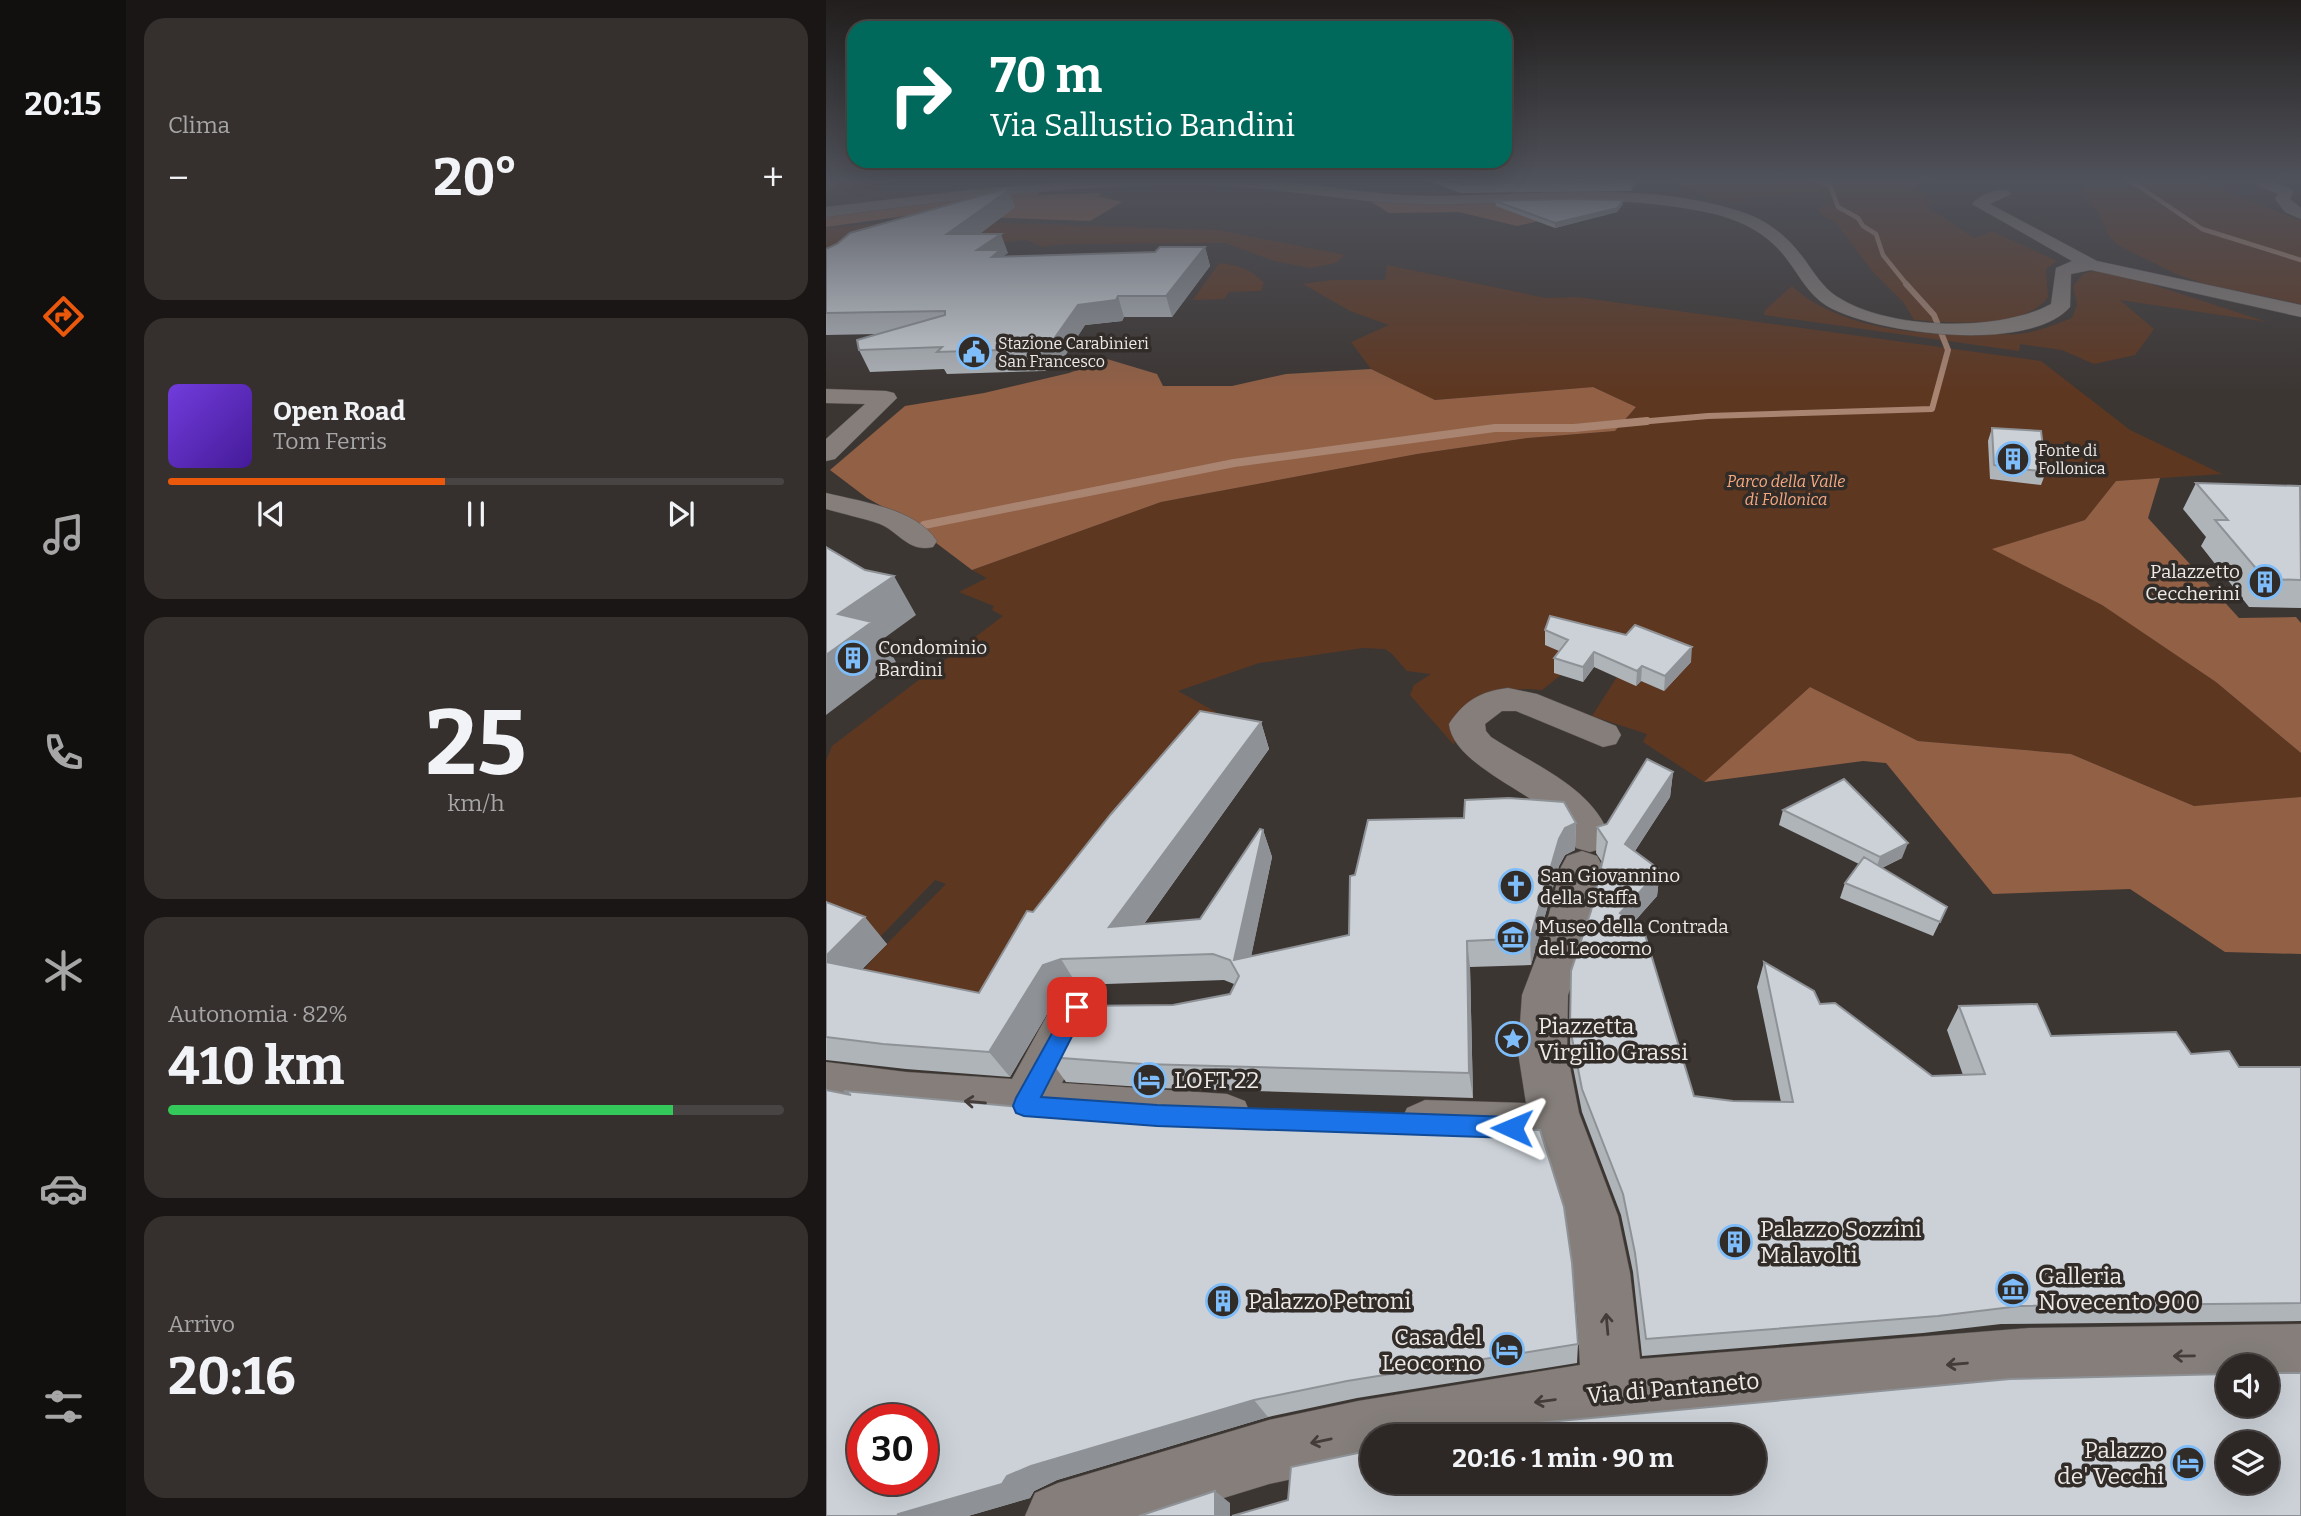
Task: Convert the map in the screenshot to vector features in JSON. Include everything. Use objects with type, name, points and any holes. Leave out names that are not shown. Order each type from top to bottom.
[{"type":"street","points":[[1788,250],[1813,284],[1832,302],[1871,318],[1911,325],[1961,328],[2010,326],[2042,318],[2061,304],[2062,272],[2074,266],[2091,265],[2301,311]]},
{"type":"street","points":[[2063,250],[2091,265]]},
{"type":"street","points":[[826,396],[886,398],[845,433],[826,454]]},
{"type":"street","points":[[826,502],[891,519],[923,541]]},
{"type":"street","points":[[1603,735],[1519,700],[1499,700],[1487,705],[1471,716],[1467,724],[1468,734],[1478,746],[1572,808],[1588,826],[1586,852],[1568,930],[1544,999],[1542,1046],[1565,1144],[1584,1189],[1597,1234],[1612,1392]]},
{"type":"street","points":[[1024,1106],[1077,1007],[1116,1009]]},
{"type":"street","points":[[826,1085],[906,1096],[1024,1106],[1278,1120]]},
{"type":"street","points":[[1378,1124],[1565,1144]]},
{"type":"street","name":"Via di Pantaneto","points":[[1058,1516],[1269,1452],[1461,1413],[1612,1392],[2029,1358],[2301,1354]]},
{"type":"green space","points":[[826,250],[912,250],[826,257]]},
{"type":"green space","points":[[1244,250],[1318,250],[1345,255],[1336,263],[1310,268],[1274,261]]},
{"type":"green space","points":[[1856,250],[2033,250],[2057,261],[2046,269],[2048,297],[2037,308],[2004,320],[1986,322],[1914,320],[1904,303],[1872,271]]},
{"type":"green space","points":[[2127,250],[2301,250],[2301,304],[2205,284],[2176,274]]},
{"type":"green space","points":[[1219,263],[1254,274],[1264,283],[1261,291],[1229,292],[1224,299],[1193,300]]},
{"type":"green space","name":"Parco della Valle di Follonica","points":[[1387,265],[1546,298],[1577,297],[2041,361],[2130,430],[2222,474],[2116,481],[2085,520],[1993,549],[2102,605],[2216,682],[2301,753],[2301,797],[2194,806],[2071,754],[1918,741],[1810,687],[1704,782],[1643,742],[1647,734],[1592,716],[1617,677],[1641,681],[1664,691],[1635,640],[1555,672],[1561,675],[1542,690],[1515,689],[1496,695],[1458,722],[1454,745],[1410,695],[1414,685],[1431,674],[1407,671],[1385,649],[1363,648],[1259,663],[1178,691],[1216,712],[1210,738],[999,1018],[850,986],[877,954],[946,884],[935,880],[877,940],[826,920],[826,761],[832,746],[1003,616],[992,610],[994,606],[959,592],[987,578],[972,570],[1161,502],[1417,454],[1528,438],[1615,431],[1636,407],[1593,387],[1435,400],[1371,369],[1351,342],[1389,325],[1350,311],[1303,284],[1331,280],[1385,280]]},
{"type":"green space","points":[[2093,271],[2123,275],[2267,322],[2120,300],[2154,329],[2135,355],[2094,364],[2062,350],[2020,344],[2019,351],[1764,315],[1765,310],[1792,286],[1835,313],[1887,328],[1941,334],[2022,334],[2072,318],[2077,304],[2073,286],[2083,274]]},
{"type":"shaded area","points":[[1107,359],[1157,374],[1163,386],[1232,386],[1286,374],[1371,369],[1435,400],[1593,387],[1636,407],[1615,431],[1528,438],[1417,454],[1161,502],[972,570],[903,518],[867,498],[830,470],[905,406],[984,393],[1069,373]]},
{"type":"shaded area","points":[[2160,478],[2148,518],[2239,618],[2296,617],[2301,623],[2301,753],[2216,682],[2102,605],[1992,549],[2085,520],[2116,481]]},
{"type":"shaded area","points":[[1810,687],[1918,741],[2071,754],[2194,806],[2301,797],[2301,954],[2225,952],[2130,889],[1993,894],[1886,763],[1863,761],[1704,782]]},
{"type":"building","points":[[826,250],[1000,250],[992,257],[1203,250],[1166,296],[1118,296],[1116,300],[1078,305],[1051,343],[1036,349],[937,352],[942,347],[859,350],[857,340],[945,315],[945,311],[826,313]]},
{"type":"building","points":[[1992,428],[2041,431],[2046,472],[1994,465]]},
{"type":"building","points":[[2196,483],[2300,486],[2301,580],[2265,579],[2215,520],[2228,520]]},
{"type":"building","points":[[826,547],[865,570],[894,576],[838,614],[872,622],[826,655]]},
{"type":"building","points":[[1550,616],[1626,635],[1635,625],[1692,647],[1665,676],[1642,666],[1637,671],[1594,652],[1583,667],[1554,658],[1568,640],[1545,630]]},
{"type":"building","points":[[1200,711],[1261,722],[1109,927],[1200,919],[1260,829],[1263,830],[1234,960],[1349,935],[1350,876],[1355,875],[1368,820],[1464,818],[1465,800],[1509,798],[1564,802],[1576,823],[1565,828],[1559,839],[1530,938],[1467,941],[1469,1073],[1143,1064],[1048,1057],[1075,1006],[1173,1005],[1230,994],[1239,976],[1230,960],[1213,954],[1061,959],[1043,965],[989,1052],[826,1037],[826,962],[979,993],[1027,911],[1033,912],[1111,814]]},
{"type":"building","points":[[1647,759],[1673,772],[1625,844],[1660,870],[1620,913],[1643,928],[1694,1096],[1733,1101],[1793,1102],[1764,962],[1814,991],[1820,1004],[1835,1003],[1932,1076],[1985,1074],[1959,1006],[2037,1004],[2051,1036],[2176,1032],[2191,1054],[2229,1051],[2239,1067],[2301,1067],[2301,1303],[2020,1306],[1938,1316],[1646,1339],[1635,1253],[1623,1194],[1582,1089],[1570,1028],[1571,971],[1591,911],[1607,842],[1597,827],[1607,824]]},
{"type":"building","points":[[1844,779],[1908,843],[1880,857],[1783,810]]},
{"type":"building","points":[[1864,857],[1947,907],[1940,922],[1845,883]]},
{"type":"building","points":[[826,902],[865,917],[826,956]]},
{"type":"building","points":[[826,1090],[851,1095],[844,1091],[1075,1112],[1540,1130],[1564,1207],[1572,1263],[1578,1344],[1347,1381],[1254,1400],[1031,1466],[1007,1476],[1002,1484],[897,1516],[826,1516]]},
{"type":"building","points":[[2279,1373],[2301,1373],[2301,1516],[1232,1516],[1288,1500],[1291,1467],[1360,1453],[1360,1494],[1766,1494],[1766,1424],[1527,1424],[2010,1379],[2216,1374],[2216,1417],[2279,1417]]},
{"type":"building","points":[[1215,1491],[1215,1516],[1139,1516]]},
{"type":"waterway","points":[[1881,250],[1908,286]]},
{"type":"waterway","points":[[2268,250],[2301,260]]},
{"type":"waterway","points":[[1627,423],[1708,416],[1932,409],[1948,350],[1934,315],[1906,284]]},
{"type":"waterway","points":[[924,525],[1234,463],[1495,428],[1574,428],[1647,421]]},
{"type":"place","name":"Stazione Carabinieri San Francesco","points":[[974,352]]},
{"type":"place","name":"Fonte di Follonica","points":[[2013,459]]},
{"type":"place","name":"Palazzetto Ceccherini","points":[[2265,582]]},
{"type":"place","name":"Condominio Bardini","points":[[853,658]]},
{"type":"place","name":"San Giovannino della Staffa","points":[[1516,886]]},
{"type":"place","name":"Museo della Contrada del Leocorno","points":[[1513,937]]},
{"type":"place","name":"Piazzetta Virgilio Grassi","points":[[1513,1039]]},
{"type":"place","name":"LOFT 22","points":[[1149,1080]]},
{"type":"place","name":"Palazzo Sozzini Malavolti","points":[[1735,1242]]},
{"type":"place","name":"Galleria Novecento 900","points":[[2013,1289]]},
{"type":"place","name":"Palazzo Petroni","points":[[1223,1301]]},
{"type":"place","name":"Casa del Leocorno","points":[[1507,1350]]},
{"type":"place","name":"Palazzo de' Vecchi","points":[[2188,1463]]},
{"type":"route","points":[[1077,1007],[1024,1106],[1157,1115],[1512,1128]]}]
